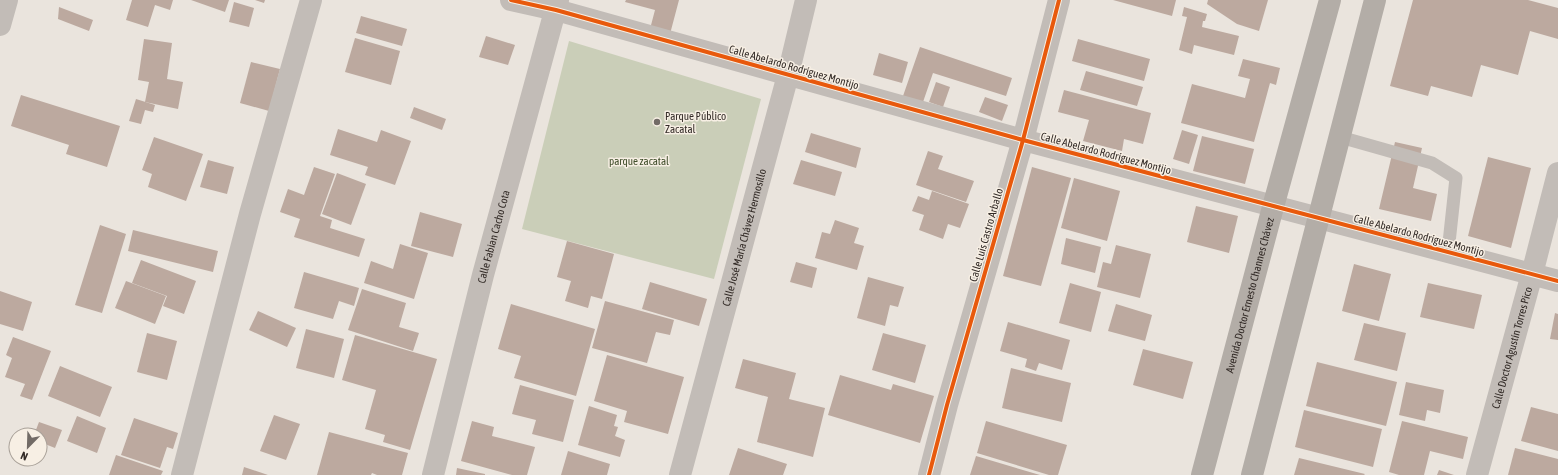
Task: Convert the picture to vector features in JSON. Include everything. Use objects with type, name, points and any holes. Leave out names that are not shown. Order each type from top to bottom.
[{"type":"street","points":[[0,25],[7,0]]},
{"type":"street","points":[[182,475],[250,214],[311,0]]},
{"type":"street","name":"Calle Abelardo Rodríguez Montijo","points":[[511,0],[557,5],[788,75],[1023,140],[1558,281]]},
{"type":"street","name":"Calle José María Chávez Hermosillo","points":[[680,475],[788,75],[806,0]]},
{"type":"street","name":"Calle Luis Castro Arballo","points":[[929,475],[949,397],[1023,140],[1059,0]]},
{"type":"street","name":"Avenida Doctor Ernesto Channes Chávez","points":[[1202,475],[1330,0]]},
{"type":"street","points":[[1252,475],[1375,0]]},
{"type":"street","name":"Calle Fabian Cacho Cota","points":[[433,475],[483,275],[557,5]]},
{"type":"street","name":"Calle Doctor Agustín Torres Pico","points":[[1477,475],[1558,173]]},
{"type":"lane","points":[[1340,137],[1432,163],[1456,178],[1448,252]]},
{"type":"green space","name":"parque zacatal","points":[[569,41],[761,99],[714,279],[522,229]]},
{"type":"building","points":[[132,0],[173,0],[170,10],[155,5],[148,27],[126,20]]},
{"type":"building","points":[[191,0],[229,0],[225,12]]},
{"type":"building","points":[[255,0],[265,0],[264,3]]},
{"type":"building","points":[[626,0],[679,0],[670,34],[650,29],[655,10],[625,2]]},
{"type":"building","points":[[1113,0],[1176,0],[1172,16]]},
{"type":"building","points":[[1208,0],[1268,0],[1259,31],[1237,24],[1207,4]]},
{"type":"building","points":[[1413,0],[1528,0],[1558,8],[1558,39],[1530,31],[1518,75],[1481,65],[1472,97],[1431,86],[1428,96],[1390,86]]},
{"type":"building","points":[[234,2],[254,8],[249,27],[229,22]]},
{"type":"building","points":[[59,7],[93,20],[89,31],[58,19]]},
{"type":"building","points":[[1184,7],[1207,14],[1205,21],[1203,21],[1202,27],[1239,36],[1234,55],[1194,45],[1192,54],[1179,50],[1187,17],[1182,16]]},
{"type":"building","points":[[361,16],[407,29],[402,46],[356,33]]},
{"type":"building","points":[[486,36],[515,45],[508,65],[479,57]]},
{"type":"building","points":[[355,38],[400,51],[391,85],[345,72]]},
{"type":"building","points":[[144,39],[172,43],[167,79],[183,82],[178,109],[145,102],[149,82],[138,80]]},
{"type":"building","points":[[1078,39],[1150,59],[1144,81],[1072,61]]},
{"type":"building","points":[[920,47],[1012,78],[1006,96],[933,73],[923,102],[903,96]]},
{"type":"building","points":[[879,53],[908,62],[902,83],[873,75]]},
{"type":"building","points":[[1243,59],[1280,68],[1276,85],[1270,83],[1254,142],[1181,123],[1192,84],[1245,98],[1250,79],[1238,76]]},
{"type":"building","points":[[251,62],[280,69],[269,111],[240,103]]},
{"type":"building","points":[[1086,71],[1143,87],[1137,106],[1080,90]]},
{"type":"building","points":[[936,82],[950,87],[943,107],[929,102]]},
{"type":"building","points":[[1064,90],[1151,113],[1143,144],[1124,139],[1122,151],[1083,141],[1089,120],[1058,112]]},
{"type":"building","points":[[21,95],[120,126],[107,167],[66,154],[69,145],[11,126]]},
{"type":"building","points":[[985,97],[1008,105],[1002,121],[979,112]]},
{"type":"building","points":[[136,99],[155,105],[153,112],[145,110],[141,124],[129,121]]},
{"type":"building","points":[[414,107],[446,119],[442,130],[410,118]]},
{"type":"building","points":[[338,129],[377,142],[381,130],[411,141],[395,185],[365,175],[368,167],[330,155]]},
{"type":"building","points":[[1182,130],[1198,135],[1189,164],[1173,159]]},
{"type":"building","points":[[811,133],[861,148],[856,168],[805,152]]},
{"type":"building","points":[[1202,136],[1254,149],[1245,184],[1193,171]]},
{"type":"building","points":[[154,137],[203,154],[186,201],[148,187],[152,174],[142,170]]},
{"type":"building","points":[[1395,142],[1422,148],[1413,188],[1437,194],[1431,221],[1379,209]]},
{"type":"building","points":[[928,151],[943,156],[938,169],[974,181],[966,202],[916,185]]},
{"type":"building","points":[[1488,157],[1531,168],[1511,248],[1468,236]]},
{"type":"building","points":[[208,160],[234,167],[227,194],[200,187]]},
{"type":"building","points":[[801,160],[842,172],[835,196],[793,184]]},
{"type":"building","points":[[314,167],[335,174],[320,216],[332,220],[330,228],[365,239],[359,257],[294,237],[300,219],[280,212],[288,189],[304,195]]},
{"type":"building","points":[[1032,167],[1071,178],[1041,286],[1003,276]]},
{"type":"building","points":[[337,173],[366,184],[351,225],[322,214]]},
{"type":"building","points":[[1074,178],[1120,191],[1107,241],[1061,228]]},
{"type":"building","points":[[932,191],[969,204],[960,228],[948,224],[943,239],[919,230],[924,215],[912,211],[918,196],[929,200]]},
{"type":"building","points":[[1196,206],[1238,216],[1229,253],[1187,242]]},
{"type":"building","points":[[420,212],[462,224],[453,257],[411,246]]},
{"type":"building","points":[[835,220],[859,228],[854,243],[864,246],[857,270],[815,258],[822,232],[830,234]]},
{"type":"building","points":[[100,225],[126,234],[102,313],[75,305]]},
{"type":"building","points":[[133,230],[218,251],[213,272],[128,251]]},
{"type":"building","points":[[1066,238],[1101,247],[1095,273],[1061,264]]},
{"type":"building","points":[[567,241],[614,254],[602,299],[591,296],[588,308],[565,301],[571,281],[557,277]]},
{"type":"building","points":[[400,244],[428,253],[414,299],[364,283],[371,261],[393,269]]},
{"type":"building","points":[[1116,245],[1151,254],[1140,298],[1097,287],[1103,262],[1111,264]]},
{"type":"building","points":[[141,260],[196,281],[184,314],[163,306],[167,296],[132,283]]},
{"type":"building","points":[[796,262],[817,268],[812,288],[790,282]]},
{"type":"building","points":[[1354,264],[1391,274],[1379,321],[1342,311]]},
{"type":"building","points":[[304,272],[359,288],[354,306],[339,301],[333,319],[294,308]]},
{"type":"building","points":[[868,277],[904,287],[898,307],[890,305],[885,326],[857,318]]},
{"type":"building","points":[[126,281],[166,296],[155,324],[115,308]]},
{"type":"building","points":[[650,282],[707,299],[699,326],[642,309]]},
{"type":"building","points":[[1070,283],[1101,292],[1091,332],[1059,323]]},
{"type":"building","points":[[1428,283],[1482,295],[1474,329],[1420,317]]},
{"type":"building","points":[[362,289],[406,303],[399,327],[419,333],[413,351],[348,330]]},
{"type":"building","points":[[0,291],[32,302],[23,331],[0,324]]},
{"type":"building","points":[[605,301],[674,320],[670,335],[656,332],[647,363],[592,348]]},
{"type":"building","points":[[511,304],[595,329],[576,396],[514,378],[521,356],[498,349]]},
{"type":"building","points":[[1116,304],[1152,315],[1145,341],[1108,331]]},
{"type":"building","points":[[258,311],[296,328],[287,347],[249,330]]},
{"type":"building","points":[[1555,313],[1558,314],[1558,340],[1550,339]]},
{"type":"building","points":[[1008,322],[1070,340],[1062,370],[1039,363],[1036,371],[1025,367],[1027,359],[1000,351]]},
{"type":"building","points":[[1364,323],[1406,333],[1397,371],[1354,360]]},
{"type":"building","points":[[306,329],[344,339],[334,378],[296,368]]},
{"type":"building","points":[[147,333],[177,341],[167,380],[137,372]]},
{"type":"building","points":[[883,333],[926,345],[915,383],[872,370]]},
{"type":"building","points":[[355,335],[437,359],[410,450],[383,442],[385,435],[365,429],[376,390],[342,380]]},
{"type":"building","points":[[13,337],[51,351],[32,400],[20,396],[25,384],[5,377],[12,358],[6,355]]},
{"type":"building","points":[[1143,349],[1193,362],[1183,399],[1133,385]]},
{"type":"building","points":[[607,355],[684,377],[668,434],[624,422],[627,411],[594,401]]},
{"type":"building","points":[[743,359],[796,373],[789,399],[825,408],[813,457],[757,442],[768,397],[735,388]]},
{"type":"building","points":[[1317,362],[1397,382],[1386,426],[1306,406]]},
{"type":"building","points":[[60,366],[112,387],[100,417],[48,396]]},
{"type":"building","points":[[1011,368],[1071,383],[1062,422],[1002,408]]},
{"type":"building","points":[[840,375],[891,390],[893,384],[934,396],[920,443],[828,415]]},
{"type":"building","points":[[1406,382],[1444,390],[1440,413],[1427,410],[1425,421],[1399,415]]},
{"type":"building","points":[[520,385],[574,400],[563,442],[532,434],[536,420],[512,414]]},
{"type":"building","points":[[589,406],[617,415],[614,426],[618,427],[615,436],[625,440],[620,457],[578,445]]},
{"type":"building","points":[[1531,407],[1558,414],[1558,451],[1521,441]]},
{"type":"building","points":[[1304,410],[1382,429],[1373,467],[1295,447]]},
{"type":"building","points":[[274,415],[300,424],[286,460],[260,451]]},
{"type":"building","points":[[77,416],[106,428],[97,453],[67,441]]},
{"type":"building","points":[[134,418],[178,433],[173,449],[167,447],[160,468],[121,455]]},
{"type":"building","points":[[472,421],[494,427],[492,436],[535,447],[527,475],[512,475],[461,461]]},
{"type":"building","points":[[986,421],[1067,445],[1058,475],[1049,475],[977,453]]},
{"type":"building","points":[[1402,421],[1468,437],[1463,459],[1430,451],[1424,475],[1399,475],[1389,472]]},
{"type":"building","points":[[39,422],[62,430],[55,448],[48,445],[48,427],[37,427]]},
{"type":"building","points":[[329,432],[408,453],[402,475],[377,475],[372,473],[371,475],[317,475]]},
{"type":"building","points":[[738,448],[787,464],[783,475],[729,475]]},
{"type":"building","points":[[1515,448],[1558,459],[1558,475],[1508,475]]},
{"type":"building","points":[[568,451],[610,464],[607,475],[561,475]]},
{"type":"building","points":[[116,455],[163,471],[161,475],[109,475]]},
{"type":"building","points":[[976,456],[1040,475],[970,475]]},
{"type":"building","points":[[1299,458],[1365,474],[1294,475]]},
{"type":"building","points":[[244,467],[268,475],[242,475]]},
{"type":"building","points":[[457,468],[485,474],[485,475],[456,475]]},
{"type":"building","points":[[1439,470],[1454,475],[1437,475]]},
{"type":"cycle path","points":[[511,0],[556,10],[1023,140],[1558,281]]},
{"type":"cycle path","points":[[929,475],[947,405],[1023,140],[1059,0]]},
{"type":"place","name":"Parque Público Zacatal","points":[[657,122]]}]
